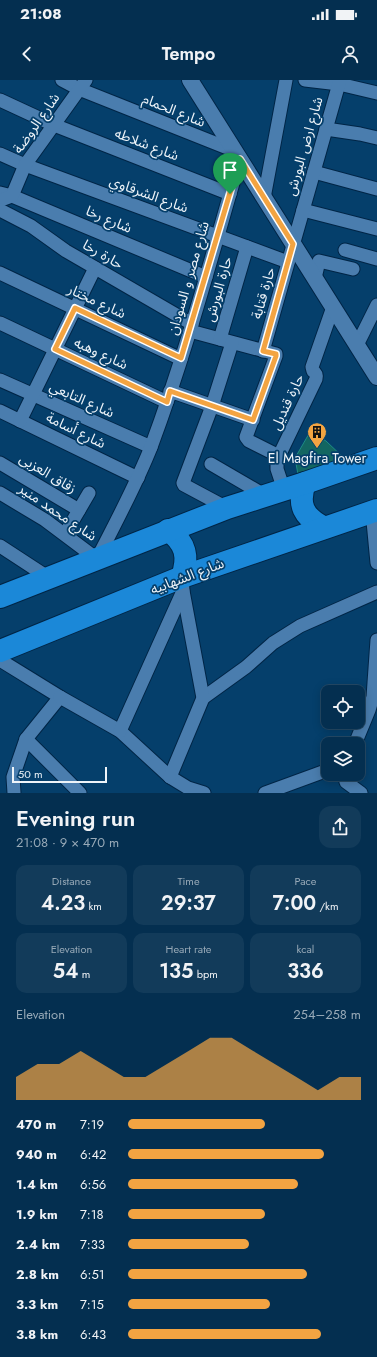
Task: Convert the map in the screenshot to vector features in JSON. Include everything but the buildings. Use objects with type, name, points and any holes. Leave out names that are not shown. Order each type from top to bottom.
[{"type":"highway","points":[[0,597],[227,508],[377,458]]},
{"type":"highway","points":[[305,483],[301,500],[303,509],[314,523],[323,527]]},
{"type":"highway","name":"شارع الشهابيه","points":[[0,651],[182,584],[323,527],[375,511]]},
{"type":"highway","points":[[168,530],[178,539],[185,551],[186,560],[182,584]]},
{"type":"street","name":"شارع الحمام","points":[[62,80],[83,85],[237,155]]},
{"type":"street","points":[[190,80],[377,377]]},
{"type":"street","points":[[264,198],[286,80]]},
{"type":"street","points":[[304,80],[339,82],[377,93]]},
{"type":"street","name":"شارع ارض البورش","points":[[293,244],[339,82]]},
{"type":"street","name":"شارع الروضة","points":[[4,197],[25,165],[83,85]]},
{"type":"street","name":"شارع شلاطه","points":[[0,100],[54,125],[230,194]]},
{"type":"street","points":[[326,129],[377,138]]},
{"type":"street","name":"شارع الشرقاوي","points":[[0,154],[25,165],[288,262]]},
{"type":"street","name":"شارع مصر و السودان","points":[[97,559],[138,478],[169,397],[230,194],[237,155]]},
{"type":"street","points":[[314,172],[377,189]]},
{"type":"street","name":"شارع رخا","points":[[4,197],[206,277]]},
{"type":"street","name":"حارة رخا","points":[[0,210],[31,226],[58,246],[191,327],[226,341],[269,353]]},
{"type":"street","points":[[303,210],[377,229]]},
{"type":"street","name":"حارة قتابة","points":[[280,456],[247,439],[246,437],[276,356],[269,353],[293,244]]},
{"type":"street","name":"حارة البورش","points":[[227,508],[184,485],[183,483],[212,406],[247,247]]},
{"type":"street","points":[[345,250],[377,259]]},
{"type":"street","points":[[315,278],[318,261],[353,269]]},
{"type":"street","points":[[20,421],[95,268]]},
{"type":"street","name":"شارع مختار","points":[[0,273],[181,358]]},
{"type":"street","points":[[357,345],[377,305]]},
{"type":"street","name":"حارة قنديل","points":[[275,493],[277,460],[316,379],[316,373],[313,371],[312,367],[333,307]]},
{"type":"street","name":"شارع وهبه","points":[[0,323],[55,349],[169,397],[212,406],[253,420]]},
{"type":"street","name":"شارع التابعي","points":[[0,380],[151,447]]},
{"type":"street","name":"شارع أسامة","points":[[0,411],[138,478]]},
{"type":"street","name":"زقاق العزبى","points":[[0,462],[79,510]]},
{"type":"street","points":[[211,464],[275,493]]},
{"type":"street","name":"شارع محمد منير","points":[[0,493],[65,534],[97,559]]},
{"type":"street","points":[[65,534],[89,493]]},
{"type":"street","points":[[375,511],[377,563]]},
{"type":"street","points":[[0,546],[49,578]]},
{"type":"street","points":[[182,584],[203,698]]},
{"type":"street","points":[[120,731],[182,584]]},
{"type":"street","points":[[170,777],[203,698],[246,667],[273,643],[300,626],[377,592]]},
{"type":"street","points":[[358,737],[373,697],[376,681],[377,640]]},
{"type":"street","points":[[0,660],[60,697],[120,731],[170,777],[188,788],[204,793]]},
{"type":"street","points":[[14,793],[13,777],[26,739],[60,697]]},
{"type":"street","points":[[26,739],[80,793]]},
{"type":"street","points":[[266,793],[321,773]]},
{"type":"street","points":[[346,781],[361,793]]},
{"type":"place","name":"El Magfira Tower","points":[[317,449]]},
{"type":"route","points":[[240,159],[293,244],[263,351],[276,354],[276,356],[253,420],[170,391],[167,402],[55,349],[75,308],[181,358],[230,194],[240,159]]}]
